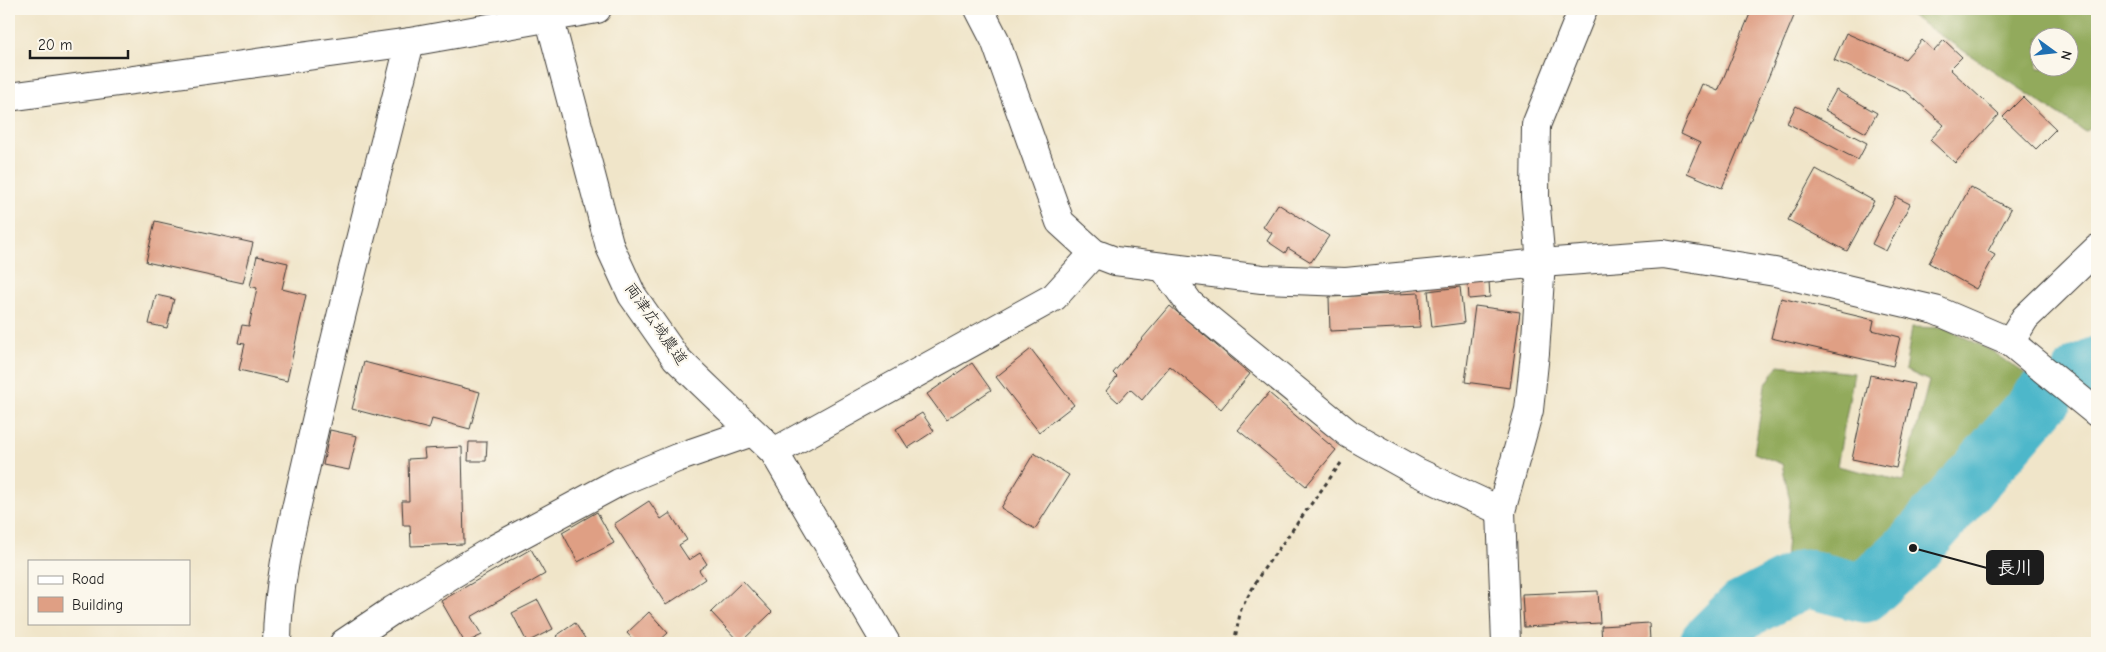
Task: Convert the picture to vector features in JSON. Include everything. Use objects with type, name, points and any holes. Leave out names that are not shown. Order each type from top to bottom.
[{"type":"street","points":[[9,97],[410,42],[548,13],[597,9]]},
{"type":"street","points":[[979,9],[995,40],[1060,222],[1094,253],[1115,261],[1262,279],[1346,282],[1541,263],[1664,254],[1775,272],[1935,310],[2010,342],[2097,413]]},
{"type":"street","points":[[1506,643],[1501,511],[1529,410],[1541,263],[1535,196],[1536,125],[1583,9]]},
{"type":"street","name":"両津広域農道","points":[[548,13],[610,248],[632,295],[676,358],[774,452],[886,643]]},
{"type":"street","points":[[277,643],[277,613],[289,544],[324,386],[410,42]]},
{"type":"street","points":[[2010,342],[2025,318],[2097,249]]},
{"type":"street","points":[[774,452],[1054,297],[1094,253]]},
{"type":"street","points":[[1163,267],[1190,304],[1349,434],[1417,472],[1501,511]]},
{"type":"street","points":[[344,643],[393,610],[496,548],[619,482],[677,458],[752,432]]},
{"type":"path","points":[[1234,643],[1241,609],[1261,573],[1359,440]]},
{"type":"green space","points":[[1901,9],[2097,9],[2097,124],[2085,132]]},
{"type":"green space","points":[[1912,327],[1946,328],[1992,351],[2039,383],[1912,533],[1871,571],[1785,561],[1790,501],[1782,464],[1754,453],[1765,386],[1778,365],[1854,373],[1837,466],[1903,481],[1929,381],[1905,370]]},
{"type":"building","points":[[1752,9],[1797,9],[1722,188],[1687,173],[1700,143],[1681,134],[1702,84],[1718,91]]},
{"type":"building","points":[[1846,33],[1905,59],[1922,40],[1934,51],[1944,40],[1962,57],[1950,69],[1999,115],[1955,163],[1930,140],[1944,125],[1908,93],[1834,60]]},
{"type":"building","points":[[1836,90],[1877,113],[1866,133],[1825,110]]},
{"type":"building","points":[[2023,97],[2056,129],[2036,149],[2003,117]]},
{"type":"building","points":[[1796,106],[1867,143],[1858,160],[1787,123]]},
{"type":"building","points":[[1816,169],[1874,201],[1847,251],[1788,220]]},
{"type":"building","points":[[1970,187],[2011,209],[1988,251],[1995,255],[1976,289],[1929,263]]},
{"type":"building","points":[[1896,197],[1910,204],[1886,251],[1872,244]]},
{"type":"building","points":[[1278,204],[1329,236],[1311,262],[1288,248],[1285,253],[1267,241],[1272,233],[1263,227]]},
{"type":"building","points":[[155,221],[253,243],[243,283],[146,262]]},
{"type":"building","points":[[257,256],[288,263],[282,289],[306,295],[287,381],[239,370],[245,344],[238,343],[242,325],[249,326],[257,288],[250,286]]},
{"type":"building","points":[[1489,281],[1490,297],[1469,299],[1468,283]]},
{"type":"building","points":[[1460,287],[1464,323],[1432,327],[1428,291]]},
{"type":"building","points":[[1419,293],[1420,327],[1330,331],[1329,297]]},
{"type":"building","points":[[156,295],[174,299],[167,328],[149,324]]},
{"type":"building","points":[[1781,298],[1874,320],[1872,330],[1900,337],[1893,366],[1771,338]]},
{"type":"building","points":[[1170,306],[1250,374],[1221,409],[1170,366],[1142,400],[1130,389],[1118,402],[1106,391],[1117,377],[1113,373]]},
{"type":"building","points":[[1475,306],[1520,312],[1510,388],[1465,382]]},
{"type":"building","points":[[1031,349],[1074,405],[1039,432],[996,377]]},
{"type":"building","points":[[364,362],[480,392],[470,429],[432,419],[429,429],[352,409]]},
{"type":"building","points":[[972,363],[991,390],[946,420],[927,394]]},
{"type":"building","points":[[1870,375],[1914,384],[1896,468],[1852,459]]},
{"type":"building","points":[[1269,393],[1336,450],[1306,486],[1238,430]]},
{"type":"building","points":[[922,413],[934,431],[908,448],[896,429]]},
{"type":"building","points":[[330,430],[357,436],[349,470],[323,465]]},
{"type":"building","points":[[469,442],[487,442],[486,461],[468,461]]},
{"type":"building","points":[[462,447],[464,544],[411,546],[410,525],[403,525],[402,501],[409,501],[408,459],[425,458],[424,449]]},
{"type":"building","points":[[1034,453],[1069,475],[1035,529],[1001,508]]},
{"type":"building","points":[[649,501],[661,519],[670,513],[687,540],[679,545],[689,560],[700,553],[707,564],[699,570],[705,579],[666,605],[614,524]]},
{"type":"building","points":[[597,512],[614,543],[578,562],[562,532]]},
{"type":"building","points":[[531,549],[545,574],[471,617],[482,635],[465,643],[441,601]]},
{"type":"building","points":[[743,581],[772,612],[740,643],[711,612]]},
{"type":"building","points":[[1598,591],[1600,623],[1524,627],[1522,594]]},
{"type":"building","points":[[538,600],[553,629],[527,642],[512,613]]},
{"type":"building","points":[[649,612],[668,633],[657,643],[636,643],[627,633]]},
{"type":"building","points":[[575,623],[588,643],[561,643],[556,636]]},
{"type":"building","points":[[1649,623],[1650,641],[1655,641],[1655,643],[1602,643],[1601,626]]},
{"type":"waterway","points":[[2082,373],[2097,366]]},
{"type":"waterway","points":[[1709,643],[1741,611],[1805,578],[1864,593],[1913,548],[2046,394]]},
{"type":"place","name":"長川","points":[[1913,548]]}]
